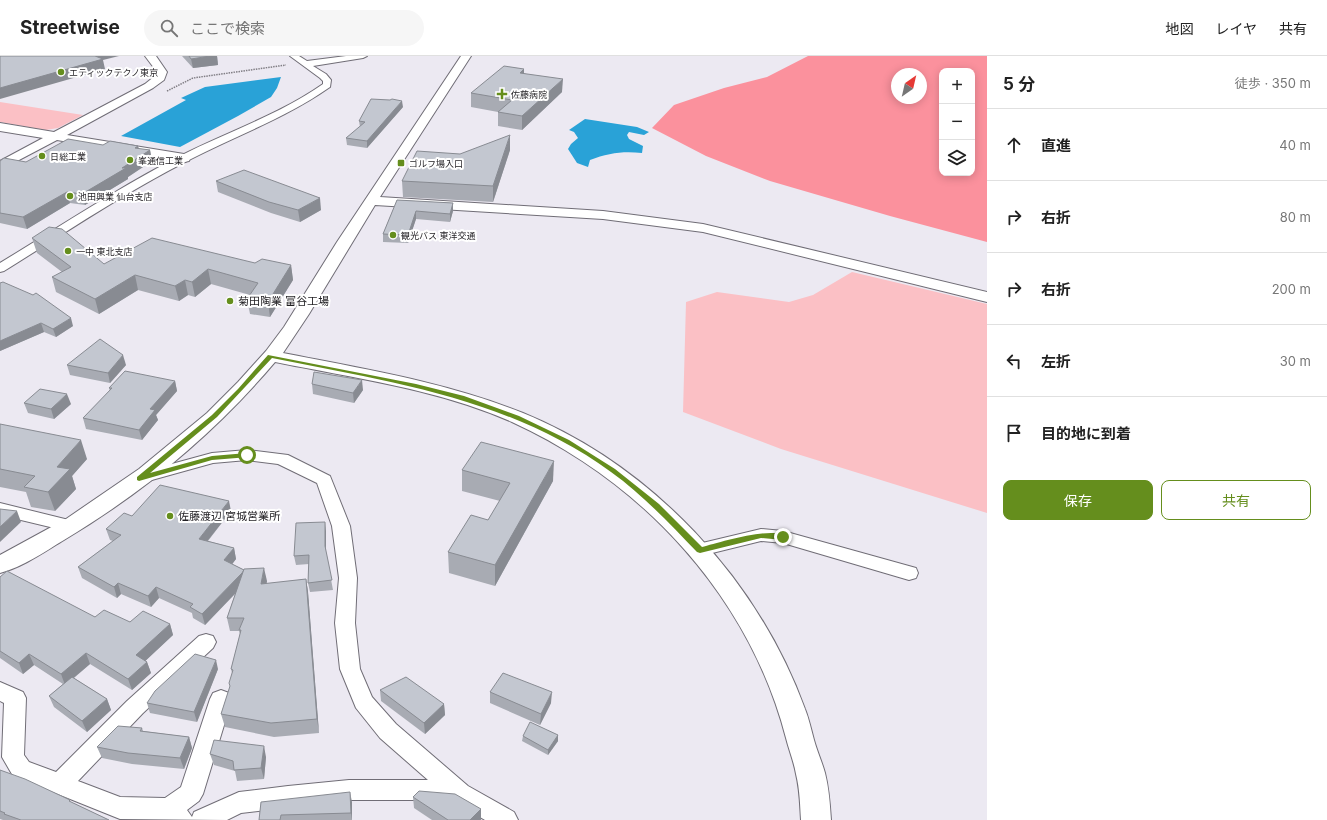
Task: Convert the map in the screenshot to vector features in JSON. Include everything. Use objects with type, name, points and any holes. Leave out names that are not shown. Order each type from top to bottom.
[{"type":"street","points":[[0,166],[128,98],[160,78],[162,72],[150,56]]},
{"type":"street","points":[[3,264],[121,193],[184,158],[256,125],[313,94],[326,85],[327,80],[308,64],[294,56]]},
{"type":"street","points":[[308,64],[363,56]]},
{"type":"street","points":[[0,565],[71,526],[139,478],[215,416],[241,390],[270,356],[304,308],[343,243],[466,56]]},
{"type":"street","points":[[0,128],[184,158]]},
{"type":"street","points":[[371,201],[603,214],[703,228],[987,297]]},
{"type":"street","points":[[270,356],[416,386],[462,398],[517,417],[566,441],[613,470],[656,506],[700,550],[756,629],[790,703],[812,781],[816,820]]},
{"type":"street","points":[[139,478],[212,458],[247,455],[282,459],[324,480],[341,526],[348,578],[345,623],[350,669],[364,702],[388,731],[460,793],[506,820]]},
{"type":"street","points":[[0,509],[71,526]]},
{"type":"street","points":[[700,550],[761,535],[783,537],[909,573]]},
{"type":"street","points":[[60,784],[135,707],[206,642]]},
{"type":"street","points":[[0,691],[15,698],[13,757],[21,769],[120,808],[175,814],[191,794],[221,699]]},
{"type":"street","points":[[202,820],[239,803],[288,796],[349,790],[425,790],[460,793]]},
{"type":"path","points":[[193,78],[265,68]]},
{"type":"shaded area","points":[[808,56],[987,56],[987,242],[890,216],[770,181],[706,156],[652,128],[674,105],[724,88],[767,77]]},
{"type":"shaded area","points":[[0,102],[83,115],[58,128],[46,130],[0,122]]},
{"type":"shaded area","points":[[852,272],[987,304],[987,513],[781,449],[683,412],[686,302],[717,292],[789,302],[813,295]]},
{"type":"water","points":[[281,77],[277,88],[271,97],[180,147],[121,136],[186,100],[181,98],[205,87]]},
{"type":"water","points":[[585,119],[637,127],[649,132],[644,135],[629,132],[627,135],[629,139],[643,146],[642,153],[622,152],[603,156],[590,160],[588,167],[577,163],[568,149],[578,138],[574,132],[569,130]]},
{"type":"building","points":[[0,56],[95,56],[103,59],[0,88]]},
{"type":"building","points":[[189,56],[210,56],[191,59]]},
{"type":"building","points":[[504,66],[524,69],[520,73],[563,79],[522,116],[498,112],[512,100],[471,93]]},
{"type":"building","points":[[371,99],[392,99],[402,101],[367,141],[346,138],[365,122],[359,121]]},
{"type":"building","points":[[510,135],[493,186],[402,181],[417,151],[460,154]]},
{"type":"building","points":[[68,139],[103,145],[110,141],[138,146],[135,148],[150,150],[122,168],[126,168],[82,194],[67,192],[23,217],[0,213],[0,161],[4,158],[26,162]]},
{"type":"building","points":[[244,170],[320,198],[298,210],[269,202],[216,181]]},
{"type":"building","points":[[397,200],[453,203],[450,214],[416,211],[408,235],[383,234]]},
{"type":"building","points":[[49,227],[62,229],[104,264],[152,238],[255,263],[262,259],[291,265],[268,302],[247,299],[258,283],[208,269],[192,282],[185,280],[175,286],[135,275],[95,299],[52,277],[71,267],[32,238]]},
{"type":"building","points":[[3,282],[33,295],[36,293],[71,318],[53,329],[41,323],[0,341],[0,283]]},
{"type":"building","points":[[100,339],[123,355],[108,373],[67,365]]},
{"type":"building","points":[[125,371],[175,381],[150,409],[155,410],[139,430],[83,418],[112,388],[109,388]]},
{"type":"building","points":[[314,372],[362,380],[353,393],[312,384]]},
{"type":"building","points":[[40,389],[67,394],[51,409],[24,403]]},
{"type":"building","points":[[0,424],[81,440],[57,467],[70,469],[48,492],[24,487],[35,476],[0,469]]},
{"type":"building","points":[[481,442],[554,461],[495,565],[448,552],[471,515],[488,520],[510,483],[462,470]]},
{"type":"building","points":[[160,485],[229,501],[199,539],[234,548],[224,560],[244,570],[202,614],[190,607],[193,604],[156,587],[148,596],[118,583],[114,587],[78,567],[121,535],[106,529],[124,513],[132,516]]},
{"type":"building","points":[[0,509],[17,511],[0,527]]},
{"type":"building","points":[[325,522],[325,546],[332,580],[308,583],[309,555],[294,556],[296,523]]},
{"type":"building","points":[[264,568],[261,584],[306,579],[317,719],[271,723],[221,714],[230,686],[229,683],[233,670],[231,669],[241,630],[239,630],[244,618],[227,618],[244,569]]},
{"type":"building","points":[[7,571],[95,617],[104,610],[130,622],[143,611],[170,624],[136,655],[147,662],[128,679],[86,653],[61,674],[29,654],[19,663],[0,651],[0,577]]},
{"type":"building","points":[[195,654],[216,660],[194,712],[147,703],[155,691]]},
{"type":"building","points":[[503,673],[552,692],[541,714],[490,692]]},
{"type":"building","points":[[72,677],[107,699],[82,721],[49,696]]},
{"type":"building","points":[[406,677],[444,704],[424,723],[380,690]]},
{"type":"building","points":[[530,722],[558,735],[548,750],[523,736]]},
{"type":"building","points":[[118,726],[142,728],[140,731],[189,737],[180,758],[128,753],[97,747]]},
{"type":"building","points":[[214,740],[264,746],[261,768],[234,770],[233,761],[210,754]]},
{"type":"building","points":[[0,770],[25,779],[109,820],[21,820],[4,814],[5,813],[0,811]]},
{"type":"building","points":[[419,791],[455,794],[481,809],[470,820],[448,820],[413,797]]},
{"type":"building","points":[[350,792],[351,813],[281,815],[280,820],[259,820],[261,802]]},
{"type":"place","name":"エティックテクノ東京","points":[[61,72]]},
{"type":"place","name":"佐藤病院","points":[[502,94]]},
{"type":"place","name":"日総工業","points":[[42,156]]},
{"type":"place","name":"峯通信工業","points":[[130,160]]},
{"type":"place","name":"ゴルフ場入口","points":[[401,163]]},
{"type":"place","name":"池田興業 仙台支店","points":[[70,196]]},
{"type":"place","name":"観光バス 東洋交通","points":[[393,235]]},
{"type":"place","name":"一中 東北支店","points":[[68,251]]},
{"type":"place","name":"菊田陶業 富谷工場","points":[[230,301]]},
{"type":"place","name":"佐藤渡辺 宮城営業所","points":[[170,516]]},
{"type":"route","points":[[247,455],[212,458],[139,478],[178,448],[215,416],[241,390],[270,356],[416,386],[462,398],[517,417],[566,441],[613,470],[656,506],[700,550],[761,535],[783,537]]}]
